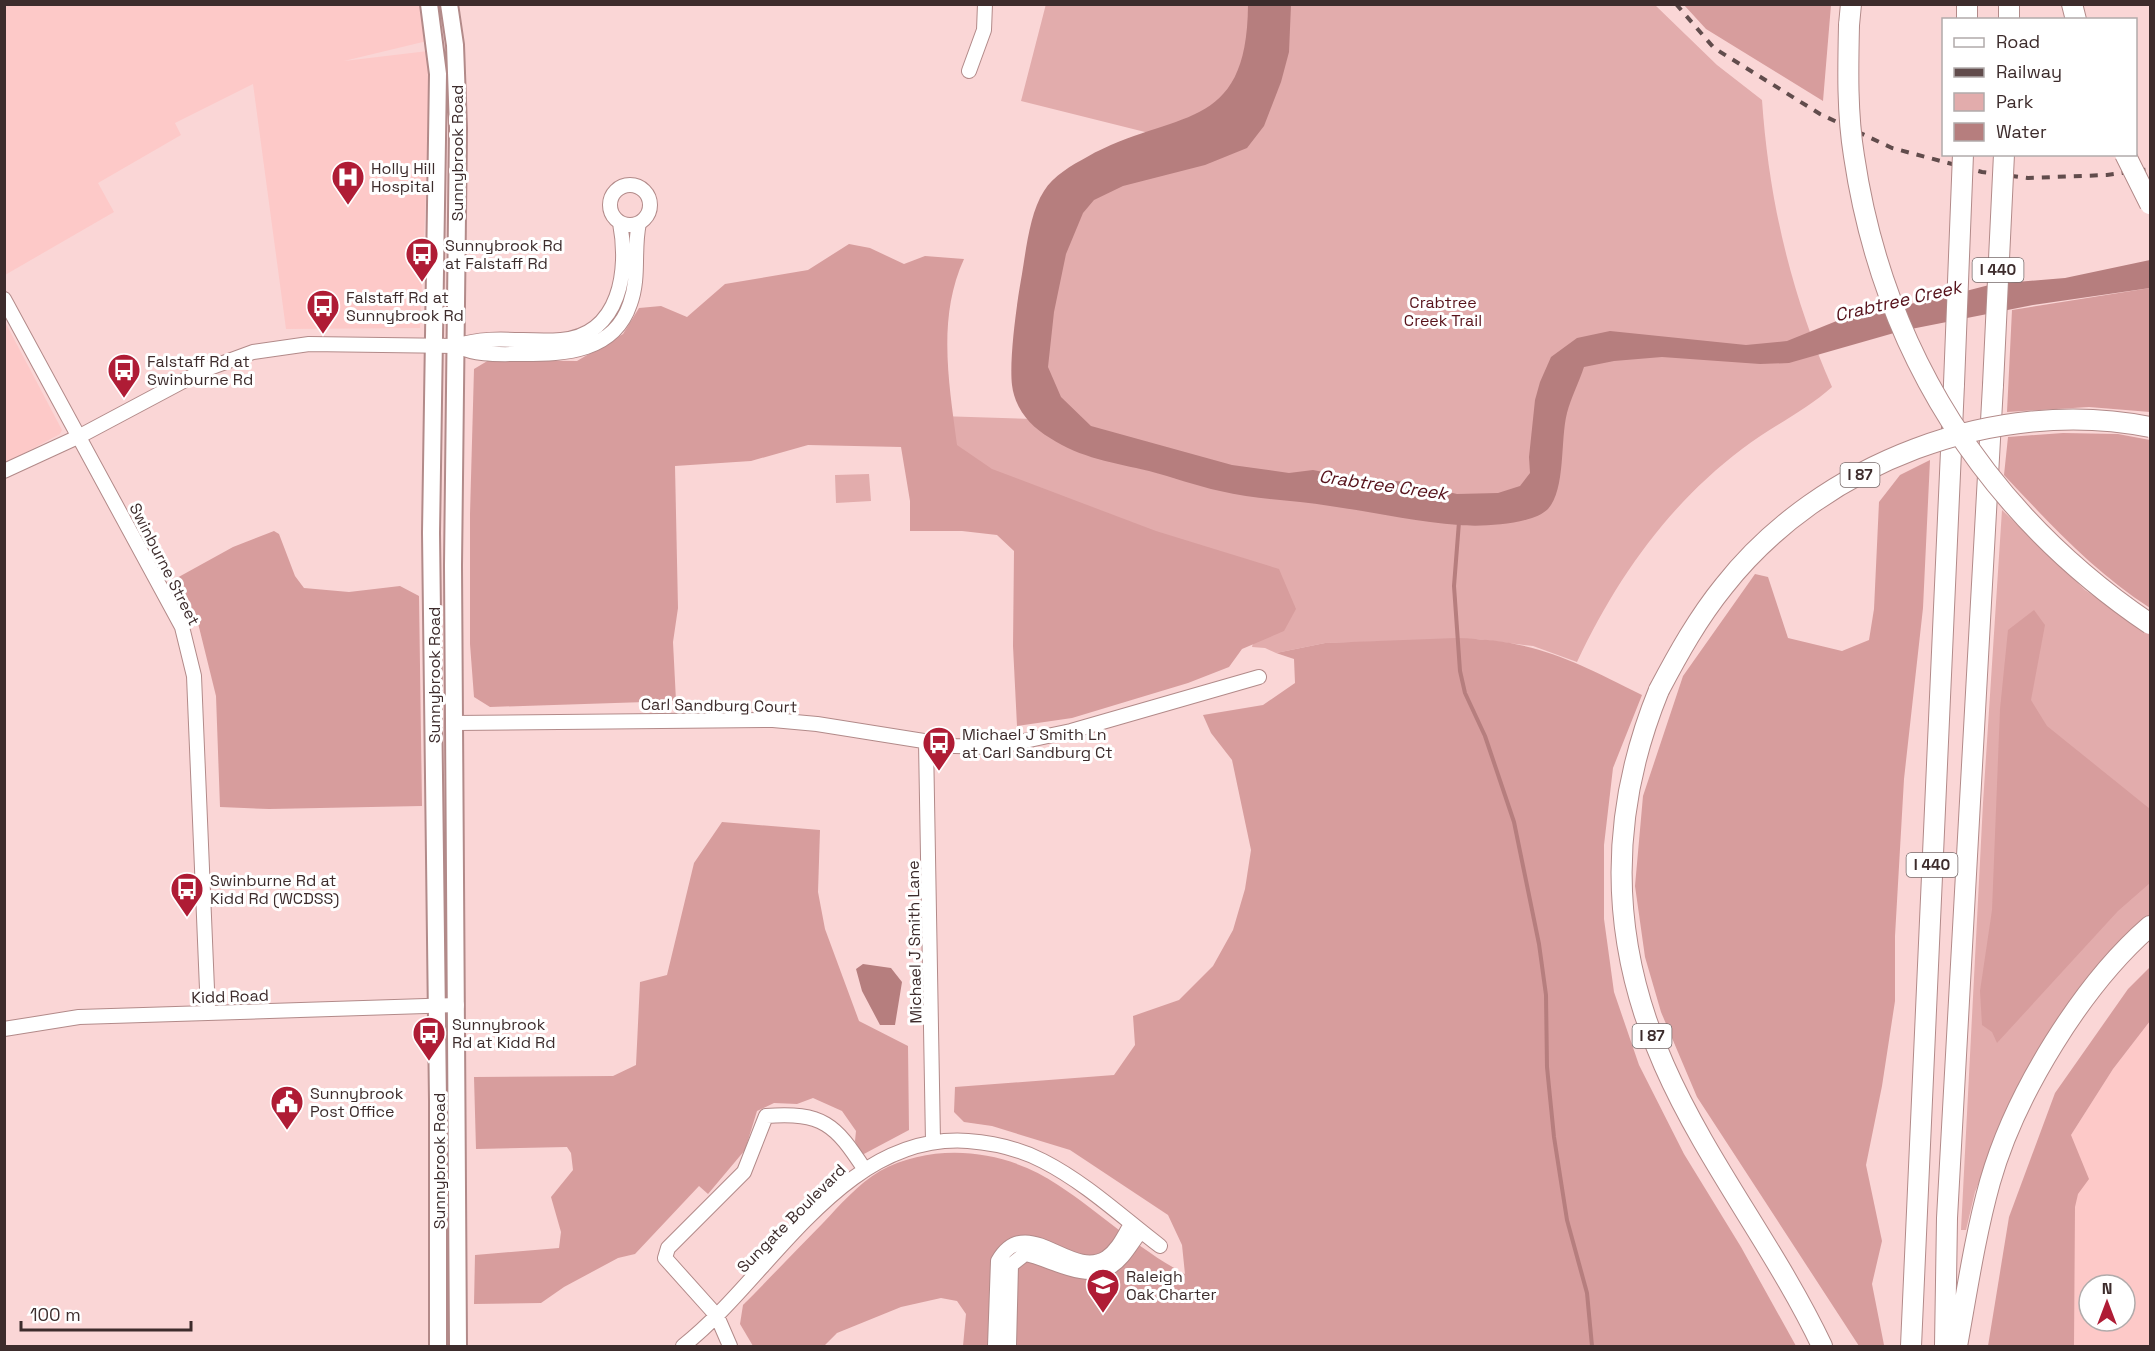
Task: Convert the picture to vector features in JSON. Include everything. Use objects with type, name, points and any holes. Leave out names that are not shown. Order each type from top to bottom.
[{"type":"highway","points":[[1851,4],[1848,86],[1855,166],[1866,219],[1891,301],[1911,352],[1946,416],[2010,503],[2066,559],[2116,601],[2151,624]]},
{"type":"highway","name":"I 440","points":[[1911,1347],[1963,156]]},
{"type":"highway","name":"I 440","points":[[1945,1347],[1947,1218],[2004,156]]},
{"type":"highway","points":[[2126,156],[2151,204]]},
{"type":"highway","name":"I 87","points":[[1822,1347],[1777,1262],[1683,1102],[1651,1035],[1634,981],[1623,924],[1621,874],[1624,818],[1634,764],[1659,690],[1695,627],[1724,585],[1758,548],[1839,486],[1879,464],[1926,445],[1979,430],[2023,423],[2085,420],[2151,427]]},
{"type":"highway","points":[[1957,1347],[1976,1239],[1991,1179],[2015,1113],[2052,1047],[2098,981],[2151,926]]},
{"type":"main road","name":"Sunnybrook Road","points":[[429,4],[438,74],[431,533],[434,625],[438,1347]]},
{"type":"main road","name":"Sunnybrook Road","points":[[449,4],[455,45],[458,99],[453,566],[458,1005],[458,1347]]},
{"type":"main road","points":[[434,625],[441,644],[445,707],[455,723]]},
{"type":"street","points":[[969,71],[984,30],[985,4]]},
{"type":"street","points":[[4,471],[80,436],[204,370],[253,352],[297,345],[456,346],[477,339],[565,339],[596,326],[619,295],[622,269],[620,223],[611,212],[610,199],[619,188],[632,185],[646,193],[650,203],[647,215],[639,223],[632,225],[620,223]]},
{"type":"street","points":[[456,346],[476,354],[557,354],[581,351],[602,341],[619,326],[630,306],[636,281],[639,223]]},
{"type":"street","name":"Swinburne Street","points":[[4,300],[177,616],[194,676],[208,1014]]},
{"type":"street","name":"Carl Sandburg Court","points":[[455,723],[773,720],[817,724],[955,746],[996,747],[1034,741],[1259,677]]},
{"type":"street","name":"Michael J Smith Lane","points":[[926,742],[933,1142]]},
{"type":"street","name":"Kidd Road","points":[[4,1029],[79,1017],[458,1005]]},
{"type":"street","points":[[730,1347],[717,1316],[665,1258],[668,1248],[744,1172],[766,1116],[794,1114],[821,1120],[843,1136],[865,1170]]},
{"type":"street","name":"Sungate Boulevard","points":[[683,1347],[717,1316],[826,1202],[865,1170],[911,1147],[933,1142],[957,1140],[994,1144],[1040,1160],[1061,1171],[1160,1246]]},
{"type":"street","points":[[995,1347],[998,1261],[1005,1249],[1018,1243],[1037,1243],[1084,1261],[1104,1259],[1115,1251],[1136,1228]]},
{"type":"street","points":[[1009,1347],[1011,1265],[1025,1254],[1082,1272],[1095,1272],[1110,1267],[1136,1228]]},
{"type":"shaded area","points":[[5,5],[421,5],[427,41],[344,61],[428,51],[431,79],[420,328],[286,329],[253,84],[175,123],[181,135],[98,183],[114,212],[5,275]]},
{"type":"shaded area","points":[[1684,5],[1831,5],[1823,101],[1706,29]]},
{"type":"shaded area","points":[[849,244],[870,248],[904,264],[925,256],[964,259],[950,304],[947,351],[957,445],[992,469],[1156,531],[1279,569],[1296,609],[1284,631],[1242,649],[1229,667],[1188,683],[1072,718],[1017,726],[1013,646],[1014,551],[997,535],[962,531],[910,531],[910,501],[901,447],[808,445],[751,461],[675,466],[678,608],[673,642],[676,701],[490,707],[474,697],[470,644],[470,514],[474,369],[489,360],[577,361],[623,334],[639,308],[661,306],[687,317],[725,284],[808,270]]},
{"type":"shaded area","points":[[2150,288],[2150,412],[2089,407],[2007,412],[2012,310]]},
{"type":"shaded area","points":[[4,320],[62,430],[60,434],[4,464]]},
{"type":"shaded area","points":[[2063,433],[2118,434],[2150,440],[2150,608],[2091,563],[2004,475],[2008,437]]},
{"type":"shaded area","points":[[1930,460],[1923,608],[1904,779],[1895,936],[1895,1001],[1882,1086],[1866,1165],[1882,1241],[1872,1284],[1884,1345],[1859,1346],[1697,1097],[1661,1012],[1645,957],[1635,886],[1643,796],[1683,676],[1755,574],[1768,577],[1788,638],[1842,651],[1869,640],[1874,609],[1879,502],[1900,475]]},
{"type":"shaded area","points":[[274,531],[279,534],[295,576],[304,588],[349,592],[400,586],[419,596],[422,806],[269,809],[220,807],[216,696],[196,615],[175,579],[233,547]]},
{"type":"shaded area","points":[[2034,610],[2045,625],[2031,700],[2047,726],[2150,809],[2150,883],[2118,911],[1997,1043],[1992,1032],[1982,1025],[1980,991],[1992,910],[2000,709],[2008,630]]},
{"type":"shaded area","points":[[1456,638],[1509,643],[1553,654],[1642,695],[1613,768],[1604,845],[1604,919],[1614,992],[1639,1065],[1684,1154],[1741,1247],[1796,1346],[963,1346],[966,1314],[957,1301],[941,1298],[901,1307],[837,1333],[824,1346],[753,1346],[740,1324],[743,1305],[864,1182],[880,1171],[924,1156],[947,1153],[994,1157],[1038,1173],[1074,1196],[1152,1254],[1185,1274],[1182,1245],[1168,1215],[1070,1150],[992,1126],[964,1122],[954,1112],[955,1087],[1114,1075],[1135,1045],[1133,1016],[1179,1000],[1213,966],[1233,930],[1245,889],[1251,850],[1232,760],[1211,733],[1203,715],[1263,705],[1295,683],[1294,659],[1276,653],[1325,643]]},
{"type":"shaded area","points":[[722,822],[820,830],[818,892],[825,929],[859,1021],[908,1046],[909,1130],[862,1155],[855,1141],[856,1131],[842,1111],[813,1098],[797,1104],[774,1103],[757,1111],[745,1150],[708,1194],[699,1186],[635,1254],[618,1258],[564,1287],[541,1303],[474,1304],[475,1255],[559,1248],[561,1232],[551,1197],[573,1170],[571,1153],[567,1147],[476,1149],[474,1077],[613,1076],[636,1065],[640,982],[667,975],[694,863]]},
{"type":"shaded area","points":[[2150,967],[2150,1021],[2113,1069],[2071,1135],[2089,1179],[2078,1194],[2075,1207],[2074,1346],[1988,1346],[2009,1217],[2055,1093],[2128,989]]},
{"type":"shaded area","points":[[2150,1021],[2150,1346],[2017,1346],[2071,1135],[2113,1069]]},
{"type":"green space","name":"Crabtree Creek Trail","points":[[1046,4],[1655,5],[1717,65],[1762,100],[1770,174],[1784,246],[1805,317],[1832,387],[1811,404],[1742,449],[1690,494],[1646,545],[1627,573],[1592,631],[1577,662],[1533,646],[1477,639],[1325,643],[1276,653],[1265,648],[1252,647],[1267,585],[955,472],[939,416],[1036,419],[1040,217],[1185,142],[1021,101]]},
{"type":"green space","points":[[869,474],[871,501],[836,503],[835,475]]},
{"type":"green space","points":[[2002,510],[2085,590],[2150,634],[2150,915],[2114,946],[2054,1026],[2006,1116],[1975,1192],[1966,1230],[1961,1230],[1983,803]]},
{"type":"water","name":"Crabtree Creek","points":[[1248,5],[1291,5],[1289,52],[1281,82],[1264,126],[1247,148],[1205,165],[1123,186],[1094,200],[1083,213],[1066,254],[1054,312],[1048,367],[1061,397],[1091,426],[1232,465],[1289,473],[1313,470],[1345,476],[1406,482],[1457,494],[1498,493],[1520,486],[1530,473],[1529,457],[1535,400],[1540,382],[1551,357],[1577,338],[1610,331],[1746,345],[1787,341],[1849,316],[1935,299],[1993,284],[2065,278],[2150,260],[2150,288],[2033,305],[1901,331],[1789,363],[1760,364],[1662,357],[1614,361],[1584,367],[1567,413],[1560,477],[1554,500],[1548,509],[1519,522],[1480,526],[1443,524],[1234,494],[1086,455],[1061,445],[1036,428],[1016,402],[1012,385],[1014,330],[1018,299],[1035,209],[1048,186],[1075,164],[1119,142],[1200,112],[1220,98],[1235,77],[1244,47]]},
{"type":"water","points":[[863,964],[891,968],[902,982],[895,1025],[880,1025],[862,991],[856,969]]},
{"type":"waterway","points":[[1459,522],[1454,586],[1460,671],[1465,693],[1485,736],[1514,822],[1539,944],[1546,995],[1547,1067],[1554,1137],[1567,1220],[1587,1293],[1592,1346]]},
{"type":"railway","points":[[1676,4],[1714,48],[1820,114],[1892,148],[1982,172],[2028,178],[2107,175],[2150,169]]},
{"type":"place","name":"Holly Hill Hospital","points":[[348,206]]},
{"type":"place","name":"Sunnybrook Rd at Falstaff Rd","points":[[422,283]]},
{"type":"place","name":"Falstaff Rd at Sunnybrook Rd","points":[[323,335]]},
{"type":"place","name":"Falstaff Rd at Swinburne Rd","points":[[124,399]]},
{"type":"place","name":"Michael J Smith Ln at Carl Sandburg Ct","points":[[939,772]]},
{"type":"place","name":"Swinburne Rd at Kidd Rd (WCDSS)","points":[[187,918]]},
{"type":"place","name":"Sunnybrook Rd at Kidd Rd","points":[[429,1062]]},
{"type":"place","name":"Sunnybrook Post Office","points":[[287,1131]]},
{"type":"place","name":"Raleigh Oak Charter","points":[[1103,1314]]}]
